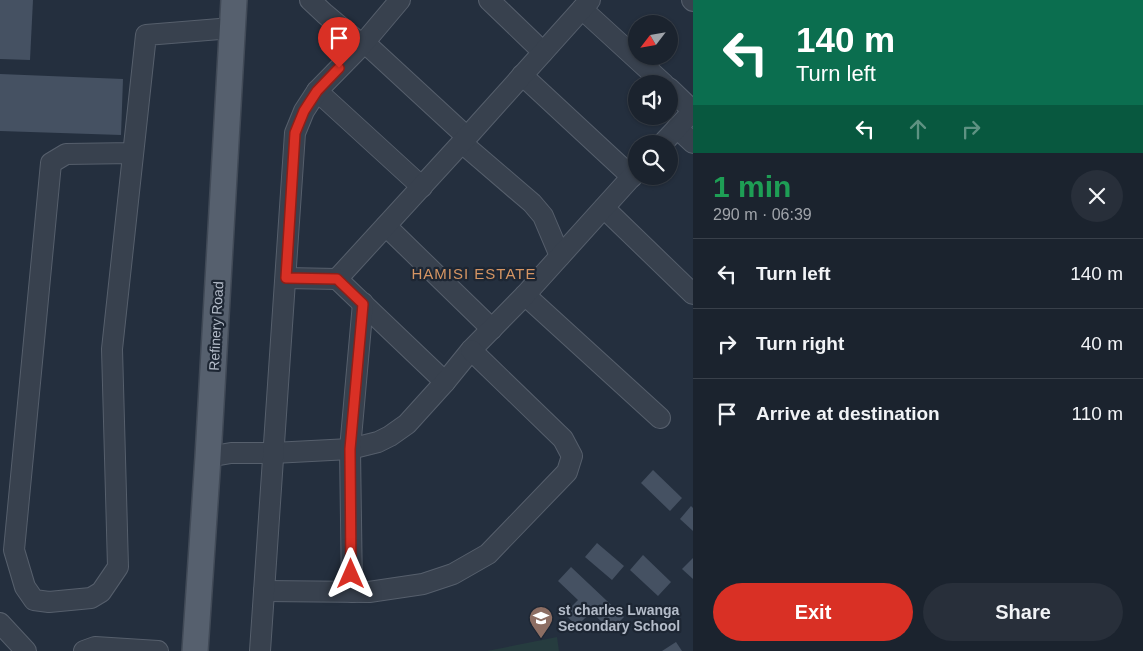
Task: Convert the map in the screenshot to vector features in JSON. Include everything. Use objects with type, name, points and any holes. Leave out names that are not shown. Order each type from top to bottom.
[{"type":"main road","name":"Refinery Road","points":[[194,651],[208,457],[234,0]]},
{"type":"street","points":[[310,0],[363,44],[532,203],[543,216],[560,256]]},
{"type":"street","points":[[260,651],[295,133],[304,111],[317,91],[363,44],[400,0]]},
{"type":"street","points":[[488,0],[543,52]]},
{"type":"street","points":[[337,279],[586,5],[655,75]]},
{"type":"street","points":[[133,153],[66,154],[51,163],[14,550],[25,587],[34,600],[49,602],[92,598],[101,592],[118,567],[112,349],[146,35],[232,28]]},
{"type":"street","points":[[522,75],[628,170]]},
{"type":"street","points":[[317,91],[422,187]]},
{"type":"street","points":[[670,135],[693,110],[678,96]]},
{"type":"street","points":[[677,128],[693,142]]},
{"type":"street","points":[[208,457],[231,453],[350,449],[378,442],[390,436],[407,424],[445,382],[470,350],[525,295],[628,182]]},
{"type":"street","points":[[604,208],[693,294]]},
{"type":"street","points":[[386,226],[492,328]]},
{"type":"street","points":[[286,278],[337,279],[445,382]]},
{"type":"street","points":[[525,295],[660,418]]},
{"type":"street","points":[[352,592],[350,449],[363,304]]},
{"type":"street","points":[[264,591],[369,592],[423,584],[453,574],[488,554],[568,472],[572,456],[563,439],[470,350]]},
{"type":"street","points":[[0,623],[26,651]]},
{"type":"street","points":[[84,651],[95,647],[158,651]]},
{"type":"green space","points":[[557,637],[559,651],[487,651]]},
{"type":"building","points":[[0,0],[33,0],[30,60],[0,59]]},
{"type":"building","points":[[0,74],[123,79],[121,135],[0,131]]},
{"type":"building","points":[[653,470],[682,498],[670,511],[641,483]]},
{"type":"building","points":[[691,506],[693,508],[693,531],[680,519]]},
{"type":"building","points":[[597,543],[624,566],[612,580],[585,557]]},
{"type":"building","points":[[643,555],[671,582],[658,596],[630,570]]},
{"type":"building","points":[[693,558],[693,579],[682,569]]},
{"type":"building","points":[[571,567],[624,617],[611,630],[591,612],[577,626],[564,614],[578,600],[558,581]]},
{"type":"building","points":[[676,642],[682,651],[662,651]]},
{"type":"place","name":"st charles Lwanga Secondary School","points":[[541,639]]},
{"type":"district","name":"HAMISI ESTATE","points":[[474,274]]},
{"type":"route","points":[[339,68],[317,91],[298,122],[295,133],[286,278],[337,279],[363,304],[350,449],[351,574]]}]
